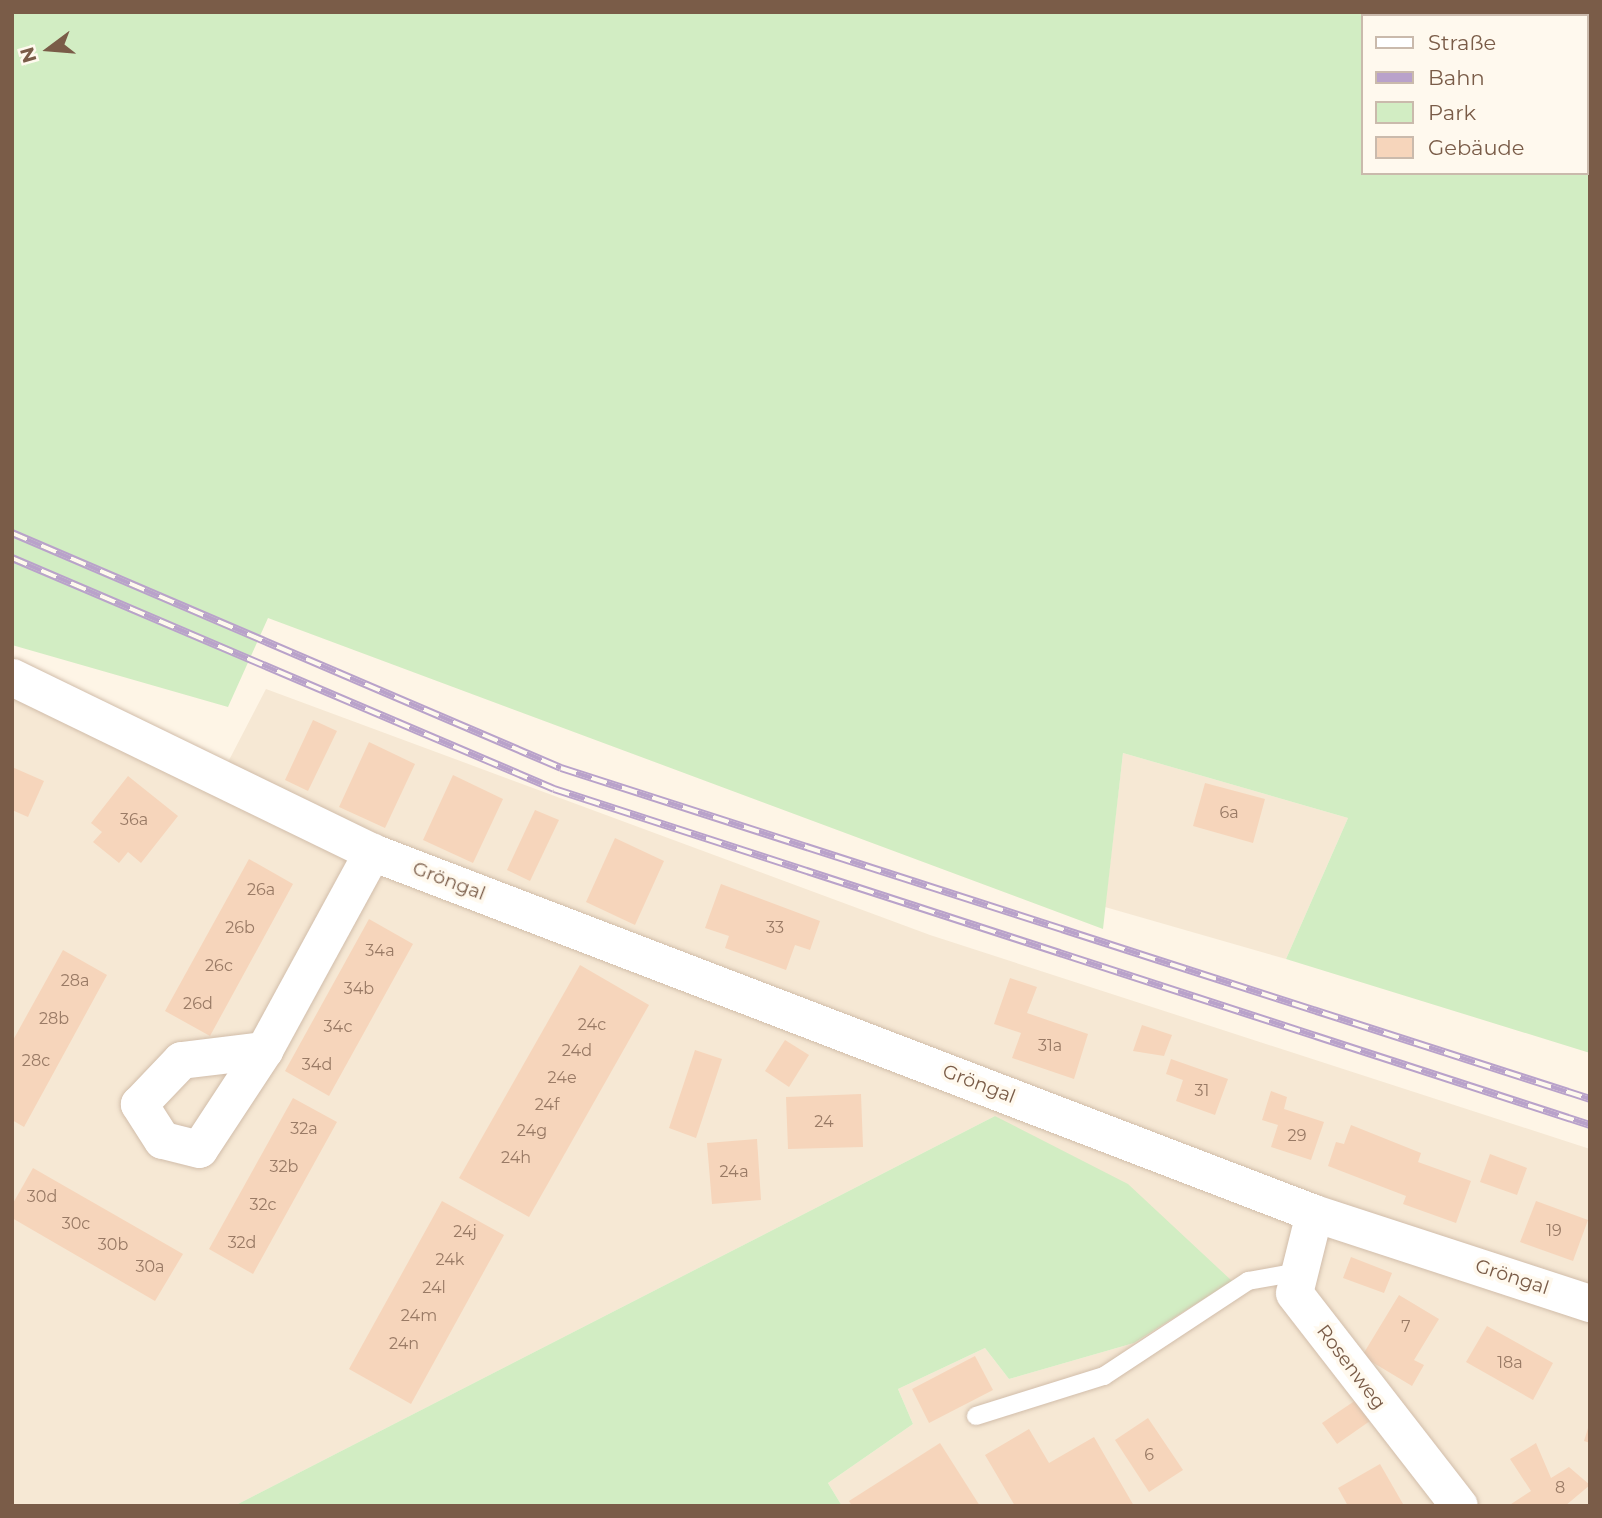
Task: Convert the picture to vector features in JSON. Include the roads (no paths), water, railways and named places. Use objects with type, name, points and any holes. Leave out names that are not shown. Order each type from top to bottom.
[{"type":"street","name":"Gröngal","points":[[12,677],[372,852],[1314,1213],[1590,1303]]},
{"type":"street","points":[[264,1050],[372,852]]},
{"type":"street","name":"Rosenweg","points":[[1314,1213],[1294,1293],[1459,1506]]},
{"type":"lane","points":[[976,1416],[1104,1376],[1248,1281],[1299,1272]]},
{"type":"railway","points":[[12,533],[561,768],[1590,1099]]},
{"type":"railway","points":[[12,558],[554,789],[1590,1125]]}]
